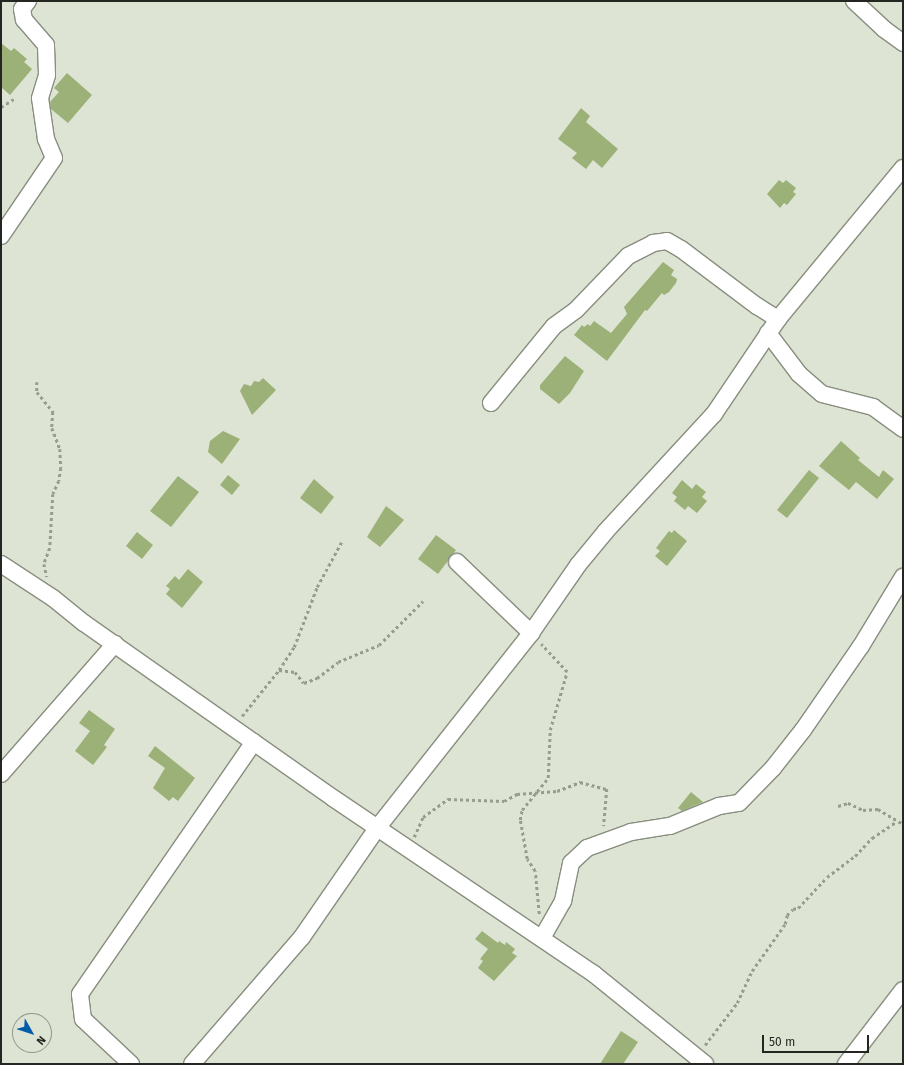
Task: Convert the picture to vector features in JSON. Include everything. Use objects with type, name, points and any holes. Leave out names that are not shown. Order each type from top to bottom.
[{"type":"street","points":[[1,236],[54,158],[46,139],[40,98],[47,75],[46,45],[24,20],[22,9],[28,1]]},
{"type":"street","points":[[854,1],[884,29],[903,43]]},
{"type":"street","points":[[192,1064],[302,937],[378,827],[531,633],[578,565],[606,531],[714,414],[778,319],[903,168]]},
{"type":"street","points":[[491,403],[554,326],[576,310],[628,256],[653,244],[667,241],[681,248],[757,306],[778,319]]},
{"type":"street","points":[[768,333],[799,374],[822,394],[873,407],[903,429]]},
{"type":"street","points":[[457,562],[531,633]]},
{"type":"street","points":[[1,564],[53,598],[84,623],[254,742],[594,974],[705,1064]]},
{"type":"street","points":[[542,938],[563,901],[571,863],[587,848],[603,841],[653,826],[670,826],[719,806],[739,803],[773,768],[803,730],[861,646],[903,577]]},
{"type":"street","points":[[1,774],[115,644]]},
{"type":"street","points":[[131,1064],[84,1019],[80,994],[254,742]]},
{"type":"street","points":[[846,1064],[903,990]]},
{"type":"path","points":[[1,107],[14,99]]},
{"type":"path","points":[[37,382],[37,392],[53,412],[52,428],[60,449],[61,468],[59,481],[53,494],[50,548],[44,564],[53,598]]},
{"type":"path","points":[[233,726],[279,670],[294,647],[317,587],[342,540]]},
{"type":"path","points":[[279,670],[295,672],[304,683],[317,678],[338,662],[379,645],[423,602]]},
{"type":"path","points":[[531,633],[567,672],[550,730],[548,778],[522,810],[520,820],[527,859],[535,871],[536,893],[542,938]]},
{"type":"path","points":[[409,848],[423,817],[448,799],[504,801],[515,795],[565,789],[580,782],[607,789],[603,841]]},
{"type":"path","points":[[838,806],[848,803],[863,810],[878,809],[903,824]]},
{"type":"path","points":[[702,1048],[737,1003],[752,971],[784,924],[787,915],[793,909],[798,908],[827,877],[855,856],[872,838],[897,821]]},
{"type":"building","points":[[1,43],[11,51],[14,48],[27,59],[24,62],[32,69],[10,95],[1,87]]},
{"type":"building","points":[[67,73],[92,95],[68,123],[51,109],[50,102],[59,92],[54,88]]},
{"type":"building","points":[[581,108],[590,116],[586,122],[618,149],[602,168],[593,160],[586,169],[572,158],[577,153],[558,139]]},
{"type":"building","points":[[779,180],[783,183],[786,180],[796,188],[793,192],[796,194],[787,205],[784,203],[780,208],[767,194]]},
{"type":"building","points":[[663,262],[674,270],[671,275],[677,279],[676,283],[669,292],[664,295],[662,293],[647,311],[645,310],[607,361],[574,335],[582,325],[584,327],[588,324],[590,326],[594,321],[611,333],[627,314],[624,307]]},
{"type":"building","points":[[565,356],[584,371],[570,393],[559,404],[540,389],[540,385]]},
{"type":"building","points":[[263,378],[276,390],[252,415],[240,391],[244,384],[251,386],[254,381],[259,382]]},
{"type":"building","points":[[223,431],[240,439],[222,464],[208,452],[210,441]]},
{"type":"building","points":[[841,441],[860,458],[858,460],[879,477],[883,470],[894,479],[877,499],[856,482],[849,490],[819,466]]},
{"type":"building","points":[[809,470],[819,478],[787,518],[777,510]]},
{"type":"building","points":[[228,475],[240,485],[232,495],[220,485]]},
{"type":"building","points":[[178,476],[199,492],[171,527],[150,511]]},
{"type":"building","points":[[314,479],[334,497],[321,514],[300,498]]},
{"type":"building","points":[[682,480],[692,489],[696,484],[706,492],[702,497],[707,501],[697,513],[688,506],[685,510],[674,501],[677,497],[672,493]]},
{"type":"building","points":[[386,506],[404,520],[380,547],[367,537]]},
{"type":"building","points":[[674,530],[687,541],[667,566],[655,556],[660,551],[656,548],[669,531],[672,533]]},
{"type":"building","points":[[137,532],[153,545],[142,559],[126,546]]},
{"type":"building","points":[[436,535],[456,550],[438,574],[418,559]]},
{"type":"building","points":[[188,569],[203,582],[182,608],[166,594],[170,589],[166,586],[175,576],[179,580]]},
{"type":"building","points":[[89,710],[115,729],[104,745],[107,747],[93,765],[75,751],[90,731],[79,723]]},
{"type":"building","points":[[155,746],[195,778],[178,801],[173,797],[169,801],[153,788],[165,768],[148,756]]},
{"type":"building","points":[[691,792],[703,802],[682,811],[678,808]]},
{"type":"building","points":[[482,931],[498,943],[499,941],[505,945],[506,942],[515,949],[512,953],[517,956],[494,981],[478,968],[483,961],[480,959],[488,949],[475,939]]},
{"type":"building","points":[[621,1031],[638,1042],[623,1064],[600,1064]]}]
